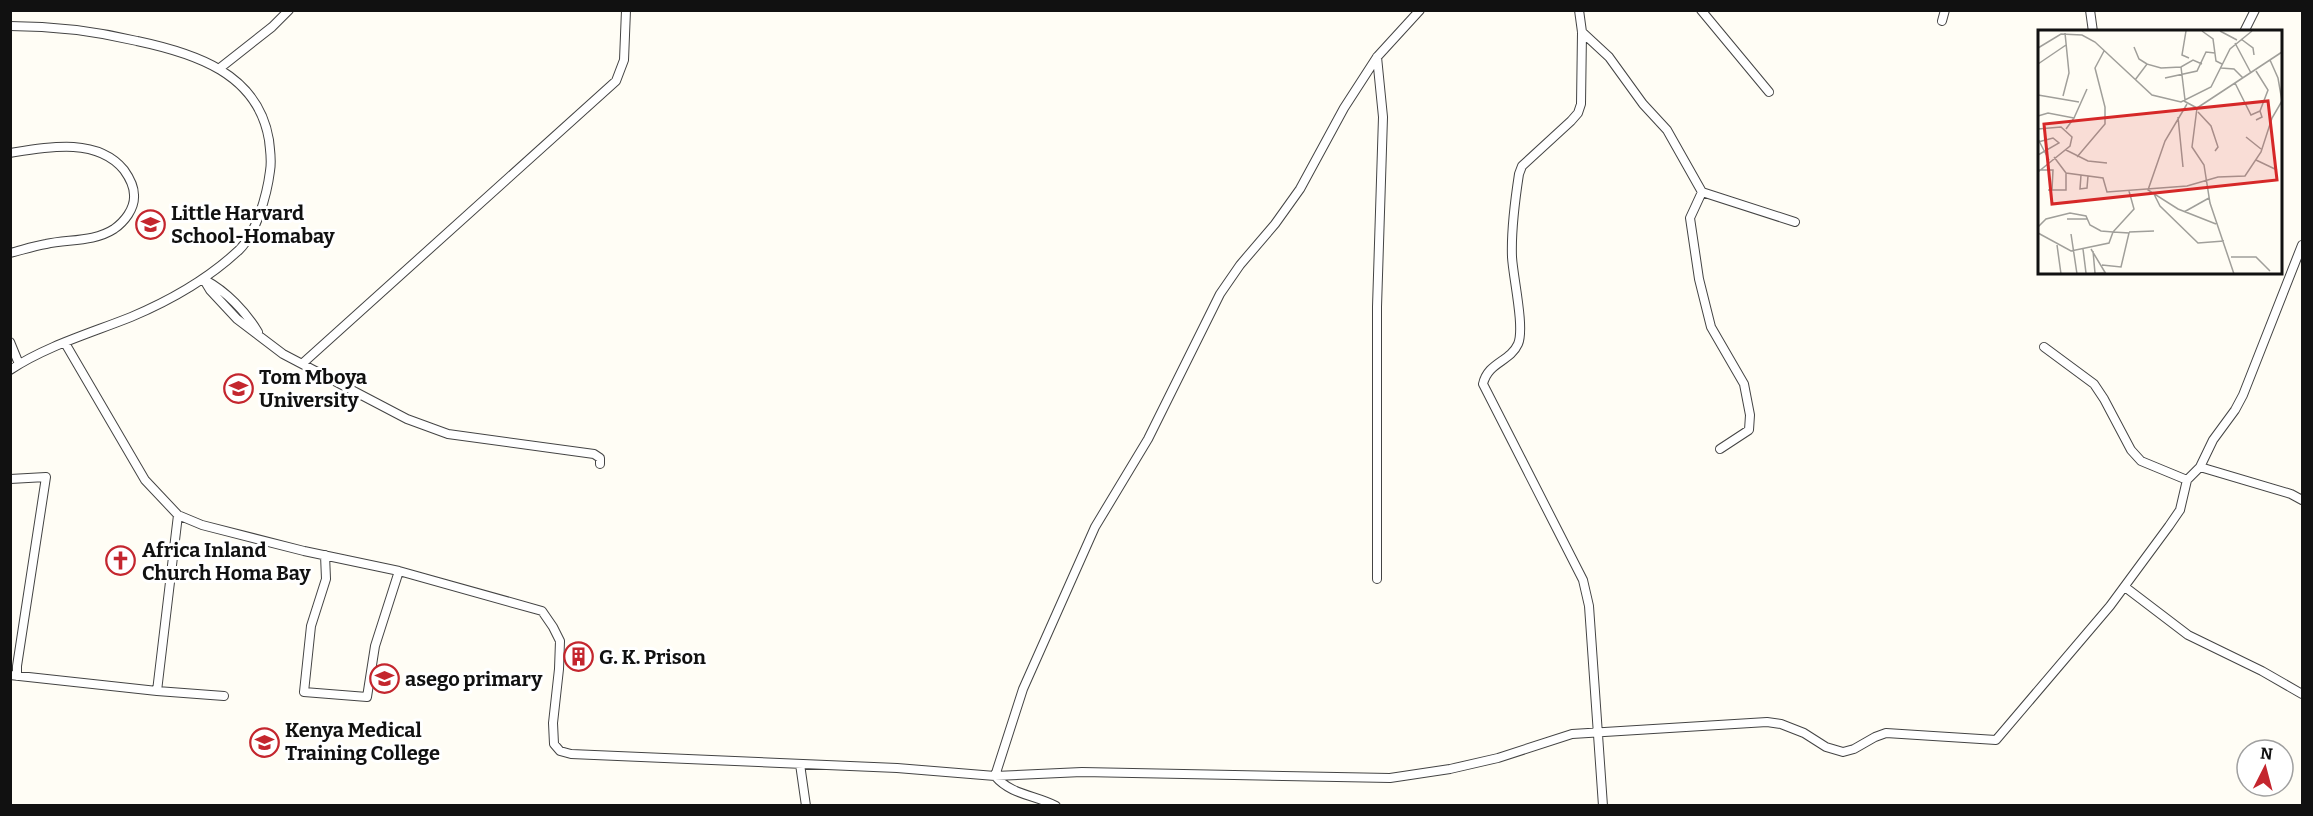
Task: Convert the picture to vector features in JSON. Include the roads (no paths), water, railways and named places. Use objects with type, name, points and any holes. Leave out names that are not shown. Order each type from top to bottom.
[{"type":"street","points":[[220,69],[272,27],[289,10]]},
{"type":"street","points":[[303,363],[616,81],[624,60],[626,10]]},
{"type":"street","points":[[995,776],[1023,690],[1095,527],[1148,439],[1220,294],[1240,264],[1275,224],[1300,189],[1344,108],[1377,57],[1420,10]]},
{"type":"street","points":[[1579,10],[1582,32],[1581,104],[1578,112],[1522,166],[1519,174],[1512,255],[1520,331],[1518,344],[1511,353],[1489,369],[1483,384],[1583,580],[1589,606],[1603,806]]},
{"type":"street","points":[[1701,10],[1769,92]]},
{"type":"street","points":[[1942,21],[1945,10]]},
{"type":"street","points":[[2090,10],[2092,30]]},
{"type":"street","points":[[2245,30],[2255,10]]},
{"type":"street","points":[[10,26],[65,28],[103,33],[176,49],[220,69],[238,82],[258,108],[267,129],[272,160],[268,192],[241,249],[204,279],[134,315],[65,343],[10,370]]},
{"type":"street","points":[[1582,32],[1609,57],[1643,104],[1667,130],[1702,192],[1795,222]]},
{"type":"street","points":[[1377,57],[1383,117],[1377,307],[1377,579]]},
{"type":"street","points":[[10,153],[60,147],[98,152],[117,162],[128,176],[135,191],[131,210],[123,222],[112,230],[98,236],[47,243],[10,253]]},
{"type":"street","points":[[1702,192],[1690,218],[1699,279],[1711,327],[1744,384],[1750,415],[1749,430],[1720,449]]},
{"type":"street","points":[[65,343],[145,480],[178,515],[202,525],[399,571],[542,611],[560,641],[553,723],[554,744],[560,751],[571,754],[633,758],[897,768],[995,776],[1082,772],[1390,778],[1498,758],[1572,734],[1767,722],[1781,724],[1804,733],[1826,747],[1843,752],[1886,733],[1996,740],[2125,587],[2180,510],[2187,480],[2200,467],[2213,440],[2243,395],[2302,245]]},
{"type":"street","points":[[204,279],[210,291],[237,319],[283,354],[407,419],[448,435],[594,454],[600,458],[600,464]]},
{"type":"street","points":[[10,342],[20,364]]},
{"type":"street","points":[[2044,347],[2094,384],[2131,450],[2141,461],[2187,480]]},
{"type":"street","points":[[2200,467],[2291,494],[2302,500]]},
{"type":"street","points":[[10,479],[46,477],[14,675],[224,696]]},
{"type":"street","points":[[157,691],[178,515]]},
{"type":"street","points":[[325,555],[326,579],[311,626],[304,692],[367,697],[375,646],[399,571]]},
{"type":"street","points":[[2125,587],[2188,635],[2262,671],[2302,694]]},
{"type":"street","points":[[800,764],[806,806]]},
{"type":"street","points":[[995,776],[1002,784],[1035,801],[1056,806]]},
{"type":"place","name":"Little Harvard School-Homabay","points":[[150,224]]},
{"type":"place","name":"Tom Mboya University","points":[[238,388]]},
{"type":"place","name":"Africa Inland Church Homa Bay","points":[[121,561]]},
{"type":"place","name":"G. K. Prison","points":[[578,657]]},
{"type":"place","name":"asego primary","points":[[384,679]]},
{"type":"place","name":"Kenya Medical Training College","points":[[264,742]]}]
